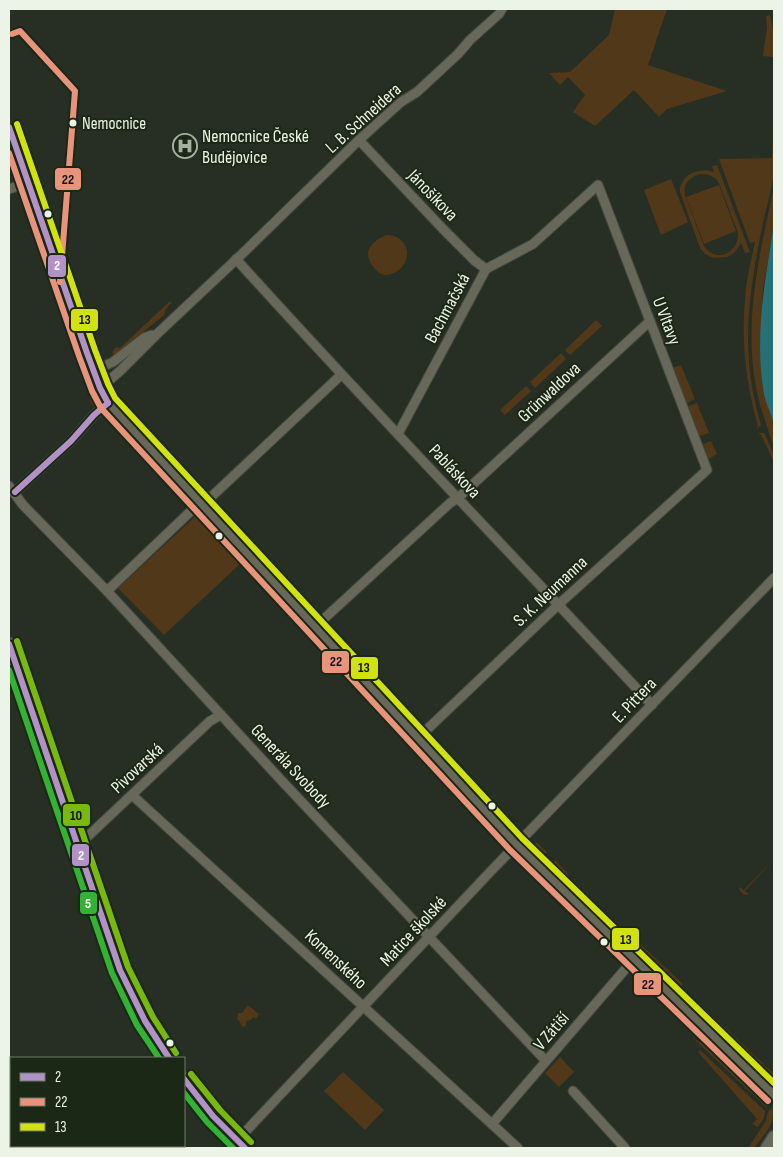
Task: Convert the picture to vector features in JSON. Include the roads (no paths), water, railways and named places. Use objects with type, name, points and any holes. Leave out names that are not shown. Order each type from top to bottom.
[{"type":"street","name":"L. B. Schneidera","points":[[100,388],[236,260],[359,140],[401,102],[421,88],[502,9]]},
{"type":"street","points":[[9,127],[82,340],[95,370],[100,388],[108,403],[516,844],[774,1095]]},
{"type":"street","name":"Jánošíkova","points":[[359,140],[443,229],[475,261],[486,269]]},
{"type":"street","points":[[9,189],[29,182]]},
{"type":"street","name":"Bachmačská","points":[[398,434],[486,269],[533,244],[598,185]]},
{"type":"street","name":"U Vltavy","points":[[598,185],[707,470]]},
{"type":"street","name":"Pabláskova","points":[[236,260],[341,375],[652,705]]},
{"type":"street","name":"Grünwaldova","points":[[315,627],[650,321]]},
{"type":"street","name":"L. B. Schneidera","points":[[95,370],[113,362],[144,338],[157,334]]},
{"type":"street","points":[[106,591],[191,511],[209,499],[341,375]]},
{"type":"street","points":[[11,489],[71,441],[94,415],[108,403]]},
{"type":"street","name":"S. K. Neumanna","points":[[418,738],[558,605],[707,470]]},
{"type":"street","name":"Generála Svobody","points":[[11,489],[546,1061]]},
{"type":"street","name":"E. Pittera","points":[[516,844],[774,578]]},
{"type":"street","points":[[9,644],[120,970],[146,1021],[167,1057]]},
{"type":"street","name":"Pivovarská","points":[[76,843],[86,839],[210,721],[221,715]]},
{"type":"street","name":"Komenského","points":[[132,795],[518,1148]]},
{"type":"street","name":"Matice školské","points":[[238,1146],[363,1006],[516,844]]},
{"type":"street","name":"V Zátiší","points":[[492,1124],[634,959]]},
{"type":"street","points":[[185,1080],[238,1146]]},
{"type":"street","points":[[574,1091],[625,1148]]},
{"type":"street","points":[[767,1148],[774,1137]]},
{"type":"water","points":[[774,224],[774,423],[764,394],[761,373],[760,330]]},
{"type":"place","name":"Nemocnice","points":[[73,123]]},
{"type":"place","name":"Nemocnice České Budějovice","points":[[185,146]]}]
